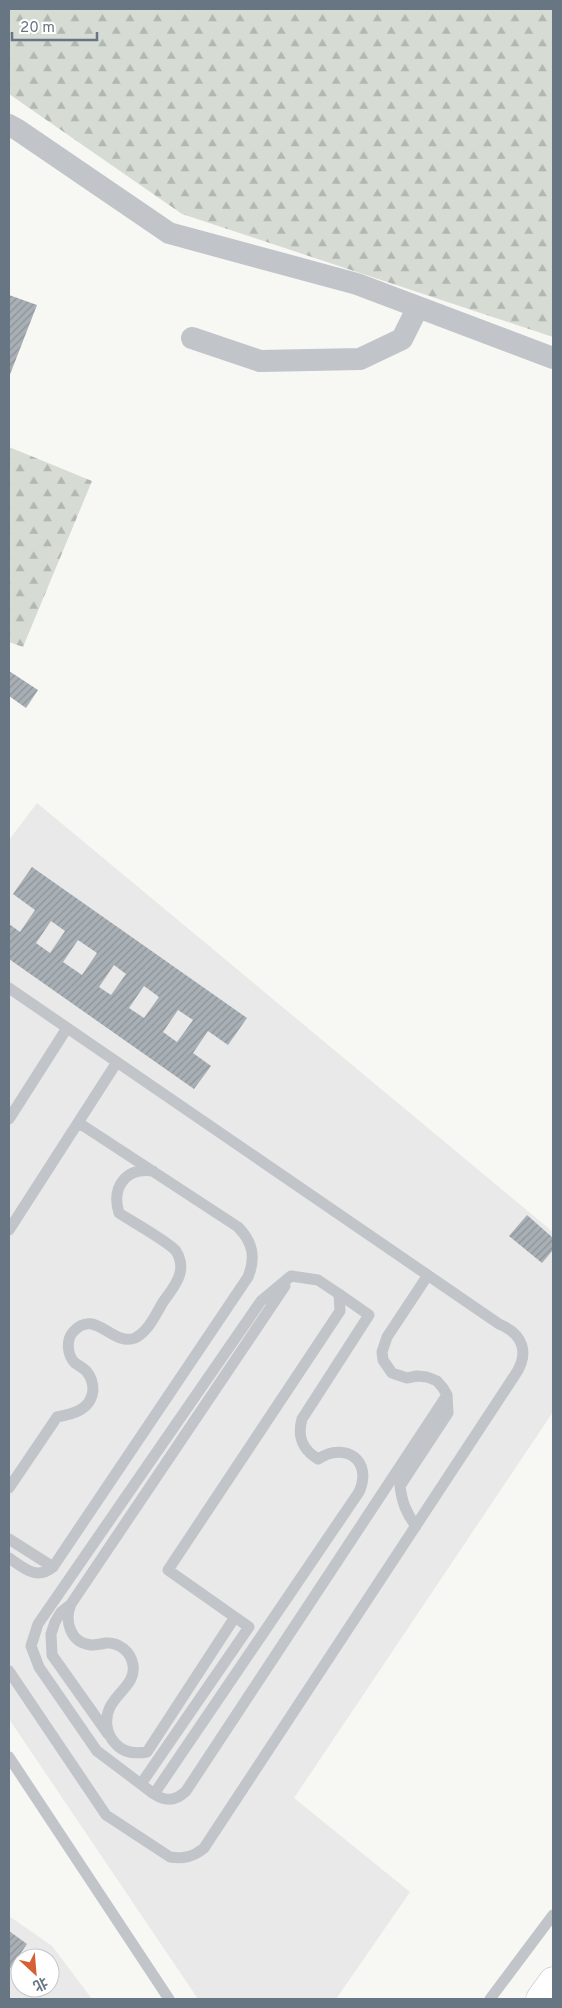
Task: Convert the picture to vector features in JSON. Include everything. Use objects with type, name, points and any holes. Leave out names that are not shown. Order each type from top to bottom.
[{"type":"main road","points":[[540,1999],[553,1981]]},
{"type":"street","points":[[9,126],[18,130],[168,233],[357,284],[553,358]]},
{"type":"street","points":[[192,338],[260,361],[360,360],[402,339],[418,307]]},
{"type":"lane","points":[[9,988],[499,1324],[509,1328],[519,1340],[524,1355],[521,1366],[204,1848],[190,1857],[180,1859],[170,1857],[106,1815],[9,1671]]},
{"type":"lane","points":[[9,1119],[67,1028]]},
{"type":"lane","points":[[9,1230],[117,1062]]},
{"type":"lane","points":[[9,1558],[27,1571],[35,1574],[43,1573],[53,1567],[248,1278],[252,1267],[251,1245],[246,1235],[238,1227],[79,1123]]},
{"type":"lane","points":[[9,1488],[57,1417],[77,1412],[90,1401],[93,1386],[91,1378],[87,1372],[74,1362],[70,1355],[69,1339],[73,1332],[81,1326],[91,1324],[100,1325],[120,1339],[135,1338],[147,1328],[178,1280],[181,1266],[175,1250],[119,1213],[116,1203],[117,1192],[122,1183],[130,1174],[141,1170],[163,1175],[171,1183]]},
{"type":"lane","points":[[416,1526],[401,1499],[400,1486],[448,1413],[448,1395],[437,1381],[427,1377],[407,1378],[392,1373],[383,1360],[383,1344],[428,1275]]},
{"type":"lane","points":[[154,1794],[363,1484],[363,1474],[355,1458],[346,1453],[336,1451],[326,1453],[318,1459],[304,1448],[300,1439],[299,1429],[302,1419],[369,1315],[318,1280],[291,1276],[260,1301],[38,1624],[31,1646],[39,1667],[96,1751],[154,1794],[167,1800],[181,1796],[186,1791],[448,1395]]},
{"type":"lane","points":[[235,1618],[146,1752],[136,1754],[117,1746],[52,1656],[50,1634],[54,1622],[61,1612],[71,1604],[291,1276]]},
{"type":"lane","points":[[141,1784],[249,1627],[168,1570],[340,1311],[339,1294]]},
{"type":"lane","points":[[9,1539],[53,1567]]},
{"type":"lane","points":[[71,1604],[67,1620],[74,1636],[80,1642],[89,1645],[108,1643],[118,1645],[126,1650],[134,1666],[129,1684],[116,1696],[108,1712],[107,1721],[110,1738]]},
{"type":"lane","points":[[9,1757],[170,1999]]},
{"type":"lane","points":[[490,1999],[553,1915]]},
{"type":"shaded area","points":[[37,803],[553,1232],[553,1412],[294,1798],[410,1892],[336,1999],[198,1999],[9,1719],[9,840]]},
{"type":"shaded area","points":[[9,1916],[54,1948],[10,1948],[10,1998],[60,1998],[60,1957],[92,1999],[9,1999]]},
{"type":"green space","points":[[9,9],[553,9],[553,337],[182,214],[9,94]]},
{"type":"green space","points":[[9,447],[92,481],[23,647],[9,642]]},
{"type":"building","points":[[9,295],[37,305],[9,377]]},
{"type":"building","points":[[9,671],[38,690],[26,708],[9,696]]},
{"type":"building","points":[[32,867],[247,1018],[228,1045],[208,1031],[193,1053],[211,1066],[194,1089],[9,959],[9,924],[20,932],[35,910],[13,894]],"holes":[[[51,921],[65,931],[50,953],[36,943]],[[78,940],[97,953],[82,975],[63,962]],[[114,965],[126,974],[111,995],[99,987]],[[144,986],[159,997],[144,1018],[129,1008]],[[178,1010],[193,1020],[177,1042],[163,1032]]]},
{"type":"building","points":[[527,1215],[553,1238],[553,1250],[542,1263],[509,1236]]},
{"type":"building","points":[[9,1931],[27,1944],[24,1948],[10,1948],[9,1970]]}]
